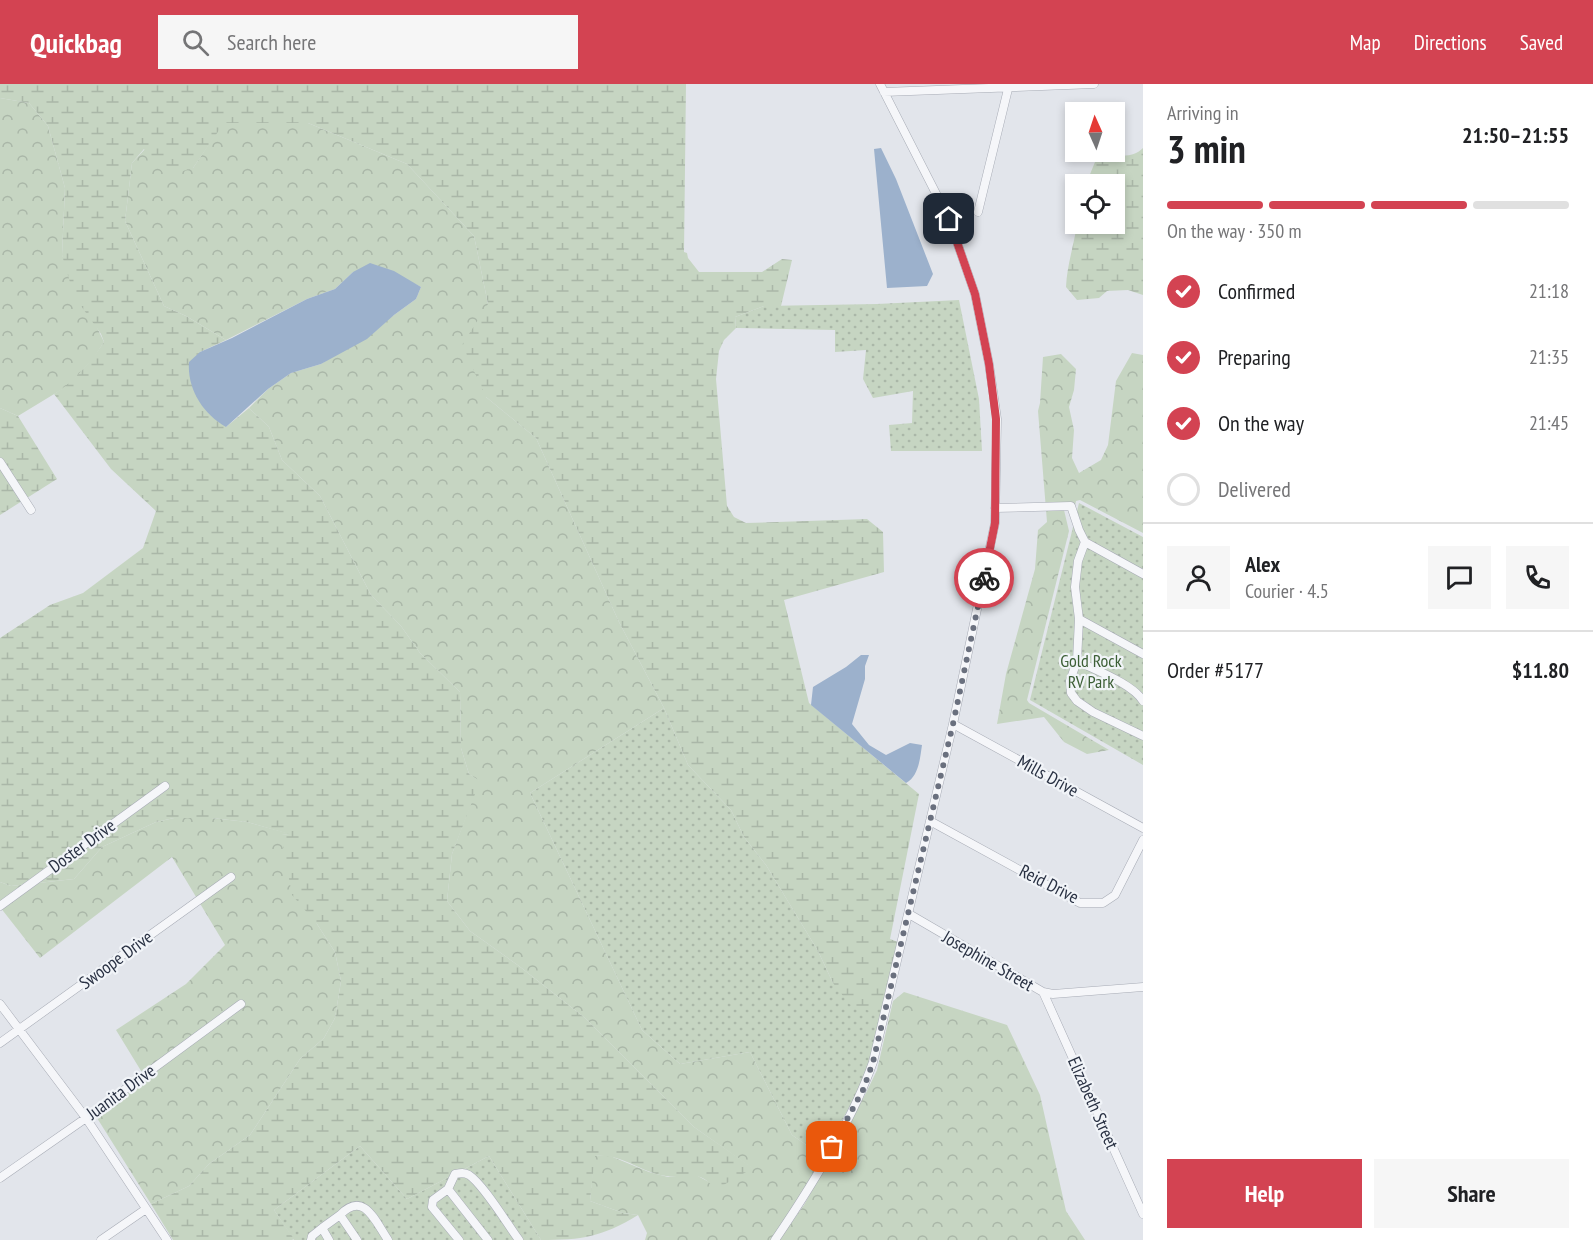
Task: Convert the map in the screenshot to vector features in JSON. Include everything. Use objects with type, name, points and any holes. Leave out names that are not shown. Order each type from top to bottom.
[{"type":"street","points":[[775,1240],[801,1203],[863,1090],[873,1062],[953,724],[995,523],[996,419],[989,364],[975,294],[949,219],[882,88],[1095,84]]},
{"type":"street","points":[[978,213],[1009,86]]},
{"type":"street","points":[[0,462],[31,510]]},
{"type":"street","points":[[996,508],[1071,506],[1085,542],[1143,574]]},
{"type":"street","points":[[1085,542],[1078,561],[1075,587],[1079,619],[1077,661],[1070,681],[1071,693],[1077,701],[1093,712],[1143,736]]},
{"type":"street","points":[[1079,619],[1143,654]]},
{"type":"street","points":[[1077,661],[1130,688],[1143,701]]},
{"type":"street","name":"Mills Drive","points":[[953,724],[1143,828]]},
{"type":"street","name":"Doster Drive","points":[[0,906],[165,786]]},
{"type":"street","name":"Reid Drive","points":[[930,821],[1080,903],[1103,903],[1114,895],[1143,840]]},
{"type":"street","name":"Swoope Drive","points":[[0,1043],[231,877]]},
{"type":"street","name":"Josephine Street","points":[[909,914],[1043,992],[1053,994],[1143,987]]},
{"type":"street","name":"Elizabeth Street","points":[[1043,992],[1143,1214]]},
{"type":"street","points":[[0,1004],[86,1118],[167,1240]]},
{"type":"street","name":"Juanita Drive","points":[[0,1178],[241,1004]]},
{"type":"street","points":[[459,1240],[432,1207],[433,1200],[448,1189],[455,1174],[462,1173],[468,1174],[478,1184],[519,1240]]},
{"type":"street","points":[[448,1189],[488,1240]]},
{"type":"street","points":[[311,1240],[312,1236],[348,1207],[357,1204],[365,1207],[388,1240]]},
{"type":"street","points":[[101,1240],[146,1209]]},
{"type":"street","points":[[340,1215],[357,1240]]},
{"type":"street","points":[[322,1228],[329,1240]]},
{"type":"green space","points":[[0,84],[686,84],[684,252],[699,272],[762,272],[782,259],[792,260],[781,306],[764,306],[735,317],[736,328],[724,340],[719,351],[716,379],[727,506],[734,517],[746,523],[867,519],[883,532],[884,572],[784,600],[809,703],[919,794],[890,939],[898,942],[884,1006],[870,1011],[849,1004],[833,983],[818,951],[766,865],[744,837],[731,810],[688,765],[664,708],[619,622],[536,438],[486,397],[462,345],[488,304],[474,236],[407,164],[308,123],[224,123],[193,168],[166,176],[144,149],[132,163],[125,221],[164,306],[186,316],[226,340],[200,352],[226,427],[249,408],[269,427],[282,460],[320,496],[371,595],[401,626],[420,653],[460,692],[461,748],[469,774],[480,781],[452,854],[447,901],[470,931],[585,1018],[694,1127],[753,1168],[720,1187],[713,1187],[708,1181],[697,1176],[666,1176],[647,1171],[614,1157],[595,1156],[590,1201],[623,1213],[638,1215],[591,1236],[541,1240],[489,1156],[407,1199],[360,1146],[274,1210],[294,1239],[173,1240],[151,1204],[189,1186],[209,1164],[250,1135],[300,1059],[324,1038],[335,1018],[341,981],[335,952],[317,924],[292,895],[281,835],[289,834],[247,822],[212,818],[174,818],[156,822],[102,847],[74,879],[11,886],[0,882],[0,638],[50,605],[83,593],[143,548],[156,511],[111,469],[54,394],[82,371],[104,342],[101,334],[74,296],[62,255],[65,188],[48,126],[29,103],[0,98]]},
{"type":"green space","points":[[0,98],[29,103],[48,126],[65,188],[62,255],[104,342],[93,359],[69,385],[18,416],[0,408]]},
{"type":"green space","points":[[223,123],[308,123],[407,164],[474,236],[488,304],[486,397],[536,438],[619,622],[664,708],[530,793],[642,1030],[680,1064],[750,1052],[792,1135],[822,1156],[798,1201],[771,1240],[645,1240],[647,1233],[638,1215],[623,1213],[590,1201],[594,1156],[608,1155],[649,1172],[668,1177],[694,1174],[711,1183],[752,1168],[694,1127],[585,1018],[470,931],[447,901],[452,854],[479,781],[469,774],[461,748],[460,692],[420,653],[401,626],[371,595],[320,496],[282,460],[269,427],[249,408],[268,389],[291,373],[321,364],[394,315],[416,299],[421,287],[411,282],[353,272],[335,289],[307,299],[226,340],[186,316],[164,306],[125,221],[132,163],[145,149],[154,159],[193,168]]},
{"type":"green space","points":[[1143,148],[1143,295],[1128,290],[1107,291],[1099,298],[1077,300],[1066,287],[1075,234],[1125,234],[1125,174],[1090,174],[1095,162],[1125,162],[1125,156]]},
{"type":"green space","points":[[959,300],[979,399],[982,451],[891,451],[889,425],[912,423],[913,391],[873,398],[863,379],[866,350],[835,352],[835,330],[736,328],[735,317],[764,306]]},
{"type":"green space","points":[[1132,353],[1143,355],[1143,533],[1080,500],[1076,501],[1075,506],[1064,510],[1069,531],[1027,700],[1109,750],[1087,754],[1064,742],[1044,717],[997,724],[1006,674],[1035,569],[1038,530],[1047,522],[1038,411],[1043,357],[1061,354],[1076,369],[1074,390],[1069,407],[1074,430],[1072,458],[1079,473],[1101,460],[1108,445],[1116,381]]},
{"type":"green space","points":[[0,408],[18,416],[57,479],[0,515]]},
{"type":"green space","name":"Gold Rock RV Park","points":[[1079,503],[1143,537],[1143,765],[1030,700]]},
{"type":"green space","points":[[664,708],[688,765],[731,810],[744,837],[766,865],[818,951],[833,983],[884,1006],[870,1061],[860,1088],[822,1156],[792,1135],[750,1052],[680,1064],[642,1030],[530,793]]},
{"type":"green space","points":[[174,818],[212,818],[247,822],[291,834],[282,835],[317,924],[335,952],[341,981],[335,1018],[324,1038],[300,1059],[250,1135],[209,1164],[189,1186],[151,1204],[97,1118],[146,1079],[116,1030],[186,984],[225,945],[172,857],[40,958],[0,907],[0,882],[11,886],[74,879],[102,847],[156,822]]},
{"type":"green space","points":[[904,992],[1007,1025],[1040,1095],[1066,1211],[1085,1240],[779,1240],[804,1205],[866,1093],[877,1070],[893,1001]]},
{"type":"green space","points":[[360,1146],[407,1199],[489,1156],[541,1240],[294,1240],[274,1210]]},
{"type":"water","points":[[881,148],[896,179],[933,274],[927,286],[887,288],[874,149]]},
{"type":"water","points":[[370,263],[394,271],[421,287],[416,299],[367,339],[321,364],[291,373],[268,389],[226,427],[210,415],[194,391],[189,362],[200,352],[307,299],[335,289],[353,272]]},
{"type":"water","points":[[861,655],[869,655],[865,666],[865,679],[852,724],[869,745],[886,755],[910,743],[922,745],[914,776],[906,783],[811,705],[813,687]]},
{"type":"way so far","points":[[832,1147],[863,1090],[889,1003],[984,578]]},
{"type":"route","points":[[949,219],[975,294],[989,364],[996,419],[995,523],[984,578]]}]
